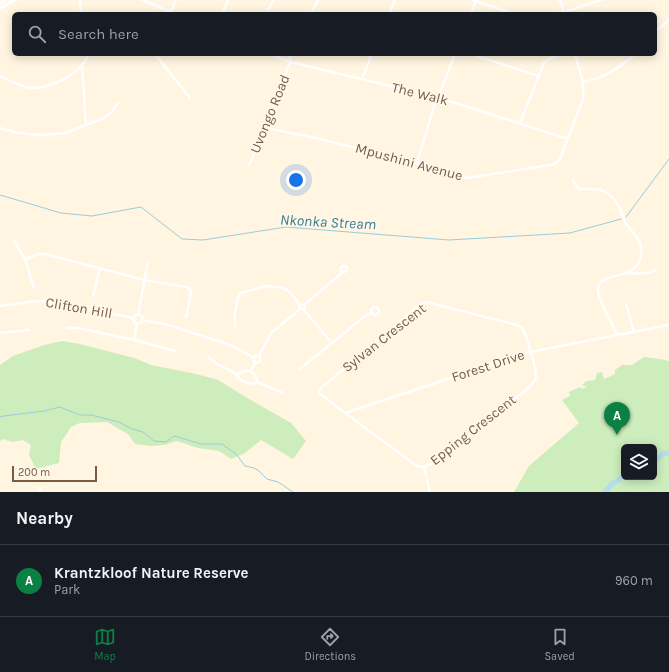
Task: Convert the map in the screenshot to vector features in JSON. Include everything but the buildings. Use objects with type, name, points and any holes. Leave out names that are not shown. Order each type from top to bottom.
[{"type":"main road","points":[[0,3],[6,0]]},
{"type":"main road","points":[[0,8],[14,0]]},
{"type":"street","points":[[80,0],[81,12]]},
{"type":"street","points":[[143,0],[166,12]]},
{"type":"street","points":[[169,12],[176,0]]},
{"type":"street","points":[[223,12],[228,0]]},
{"type":"street","points":[[270,9],[273,0]]},
{"type":"street","points":[[312,12],[318,0]]},
{"type":"street","points":[[390,12],[394,0]]},
{"type":"street","points":[[472,12],[475,0],[508,12]]},
{"type":"street","points":[[560,0],[564,12]]},
{"type":"street","points":[[567,12],[601,0]]},
{"type":"street","points":[[657,30],[669,20]]},
{"type":"street","points":[[0,76],[27,87],[39,88],[60,81],[72,74],[82,65],[87,56]]},
{"type":"street","points":[[157,56],[190,98]]},
{"type":"street","name":"The Walk","points":[[275,56],[290,62],[437,97],[568,139]]},
{"type":"street","name":"Uvongo Road","points":[[248,165],[266,128],[290,62],[290,56]]},
{"type":"street","points":[[362,80],[371,56]]},
{"type":"street","points":[[417,163],[437,97],[454,56]]},
{"type":"street","points":[[477,56],[539,76]]},
{"type":"street","points":[[520,124],[544,63],[554,56]]},
{"type":"street","name":"Mpushini Avenue","points":[[266,128],[311,137],[417,163],[468,178],[554,164],[560,159],[583,99],[584,90],[576,56]]},
{"type":"street","points":[[582,82],[597,79],[610,73],[633,56]]},
{"type":"street","points":[[82,65],[86,126]]},
{"type":"street","points":[[0,128],[28,134],[43,135],[65,133],[102,119],[112,112],[118,103]]},
{"type":"street","points":[[573,180],[578,188],[598,189],[609,195],[620,209],[624,221],[637,238],[641,248],[638,264],[632,271],[605,279],[598,285],[598,292],[617,335]]},
{"type":"street","points":[[14,241],[25,259],[34,288]]},
{"type":"street","points":[[25,259],[42,254],[144,280],[189,288],[191,293],[186,317]]},
{"type":"street","points":[[134,340],[137,323],[134,321],[134,318],[135,315],[138,314],[148,262]]},
{"type":"street","points":[[93,296],[100,268]]},
{"type":"street","points":[[628,273],[641,274],[650,273],[656,270]]},
{"type":"street","points":[[332,343],[299,307],[343,272]]},
{"type":"street","points":[[235,326],[234,320],[237,302],[241,293],[267,286],[284,288],[290,292],[302,305]]},
{"type":"street","name":"Clifton Hill","points":[[0,306],[43,301],[134,318]]},
{"type":"street","name":"Sylvan Crescent","points":[[345,413],[319,393],[319,391],[426,302],[517,325],[523,329],[530,352]]},
{"type":"street","points":[[626,304],[634,332]]},
{"type":"street","points":[[255,362],[258,363],[260,361],[259,356],[271,333],[302,309]]},
{"type":"street","points":[[300,369],[365,316],[372,313]]},
{"type":"street","points":[[138,314],[142,317],[142,320]]},
{"type":"street","points":[[137,323],[141,322],[142,320],[168,325],[235,347],[254,358],[255,362],[250,371]]},
{"type":"street","name":"Forest Drive","points":[[345,413],[530,352],[669,325]]},
{"type":"street","points":[[67,328],[78,328],[134,340],[175,351]]},
{"type":"street","points":[[0,333],[29,330]]},
{"type":"street","name":"Epping Crescent","points":[[345,413],[417,466],[424,467],[431,464],[531,385],[536,379],[536,372],[530,352]]},
{"type":"street","points":[[254,358],[259,356]]},
{"type":"street","points":[[208,357],[217,364],[237,374],[238,378],[248,383],[255,384],[257,382],[283,393]]},
{"type":"street","points":[[237,374],[244,371],[250,371],[256,377],[257,382]]},
{"type":"street","points":[[424,467],[430,492]]},
{"type":"street","points":[[40,488],[41,492]]},
{"type":"green space","points":[[62,341],[80,344],[134,358],[151,365],[218,380],[291,423],[306,441],[293,459],[261,440],[245,453],[231,459],[219,451],[198,448],[177,441],[164,445],[151,446],[135,444],[128,434],[107,422],[80,423],[71,427],[61,442],[59,463],[36,469],[29,455],[31,445],[23,440],[12,442],[3,439],[0,441],[0,365],[13,356],[44,345]]},
{"type":"green space","points":[[644,357],[669,361],[669,492],[514,492],[529,466],[579,423],[562,400],[570,396],[569,392],[580,387],[582,389],[587,387],[582,385],[587,381],[595,380],[597,373],[602,372],[604,379],[615,374],[615,370],[622,365],[632,365]]},
{"type":"waterway","name":"Nkonka Stream","points":[[626,217],[669,159]]},
{"type":"waterway","name":"Nkonka Stream","points":[[0,195],[61,213],[92,216],[141,207],[182,239],[203,240],[286,227],[449,240],[570,233],[621,219]]},
{"type":"waterway","points":[[0,417],[44,411],[60,407],[80,415],[91,415],[119,422],[132,429],[143,432],[154,441],[166,442],[174,436],[201,444],[222,444],[237,455],[245,466],[258,470],[267,479],[278,482],[293,492]]},
{"type":"waterway","points":[[657,459],[663,454],[669,453]]},
{"type":"waterway","points":[[605,492],[612,484],[621,478]]},
{"type":"place","name":"Krantzkloof Nature Reserve","points":[[617,435]]}]
